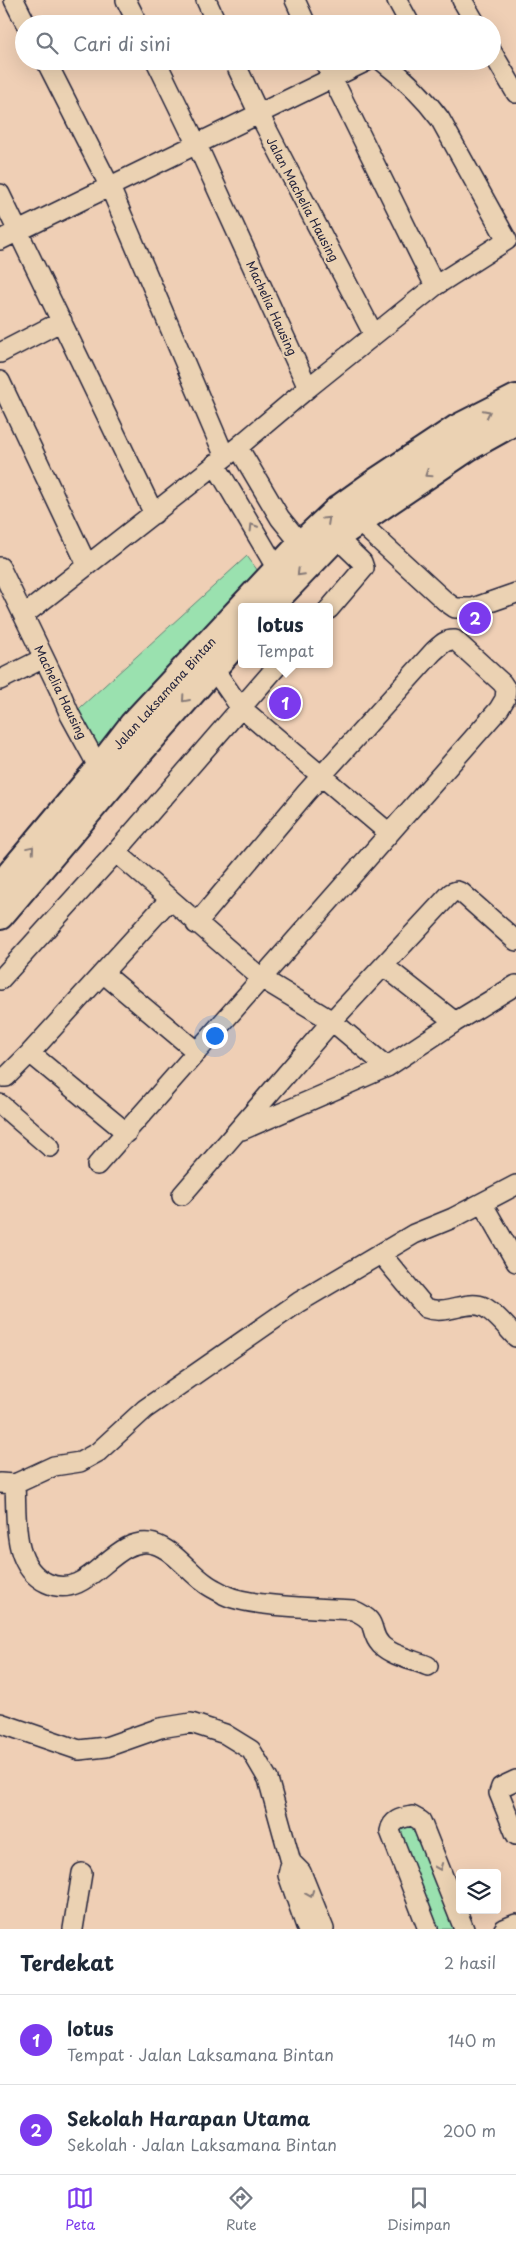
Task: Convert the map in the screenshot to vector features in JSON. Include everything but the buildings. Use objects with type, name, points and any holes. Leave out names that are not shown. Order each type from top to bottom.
[{"type":"main road","name":"Jalan Laksamana Bintan","points":[[273,603],[336,537],[463,437],[516,398]]},
{"type":"main road","name":"Jalan Laksamana Bintan","points":[[246,603],[301,544],[338,509],[463,437],[516,421]]},
{"type":"main road","name":"Jalan Laksamana Bintan","points":[[0,886],[99,768],[133,724],[238,612]]},
{"type":"main road","name":"Jalan Laksamana Bintan","points":[[0,916],[238,640]]},
{"type":"street","points":[[14,0],[22,15]]},
{"type":"street","points":[[126,0],[134,15]]},
{"type":"street","points":[[206,0],[213,15]]},
{"type":"street","points":[[295,0],[302,15]]},
{"type":"street","points":[[397,0],[405,15]]},
{"type":"street","points":[[462,0],[471,15]]},
{"type":"street","points":[[501,68],[516,94]]},
{"type":"street","points":[[51,70],[110,187],[226,456],[278,569]]},
{"type":"street","name":"Machelia Hausing","points":[[160,70],[197,145],[308,388]]},
{"type":"street","name":"Jalan Machelia Hausing","points":[[238,70],[259,114],[374,335]]},
{"type":"street","points":[[0,240],[259,114],[326,70]]},
{"type":"street","points":[[328,70],[436,286]]},
{"type":"street","points":[[24,615],[154,514],[436,286],[507,240],[440,119],[428,102],[394,70]]},
{"type":"street","points":[[0,194],[19,230],[154,514]]},
{"type":"street","points":[[0,353],[62,321]]},
{"type":"street","points":[[0,381],[87,565]]},
{"type":"street","points":[[226,456],[301,544]]},
{"type":"street","points":[[358,521],[455,608],[474,608],[516,593]]},
{"type":"street","points":[[333,604],[364,568],[362,562],[336,537]]},
{"type":"street","name":"Machelia Hausing","points":[[0,567],[70,715],[99,768]]},
{"type":"street","points":[[97,1165],[499,709],[505,699],[506,689],[502,683],[463,646],[455,640],[448,640],[433,652],[320,777],[196,924]]},
{"type":"street","points":[[0,680],[44,658]]},
{"type":"street","points":[[213,668],[240,707],[320,777],[389,833]]},
{"type":"street","points":[[0,980],[116,852],[275,668]]},
{"type":"street","points":[[116,852],[196,924],[261,978],[332,1021],[387,1067]]},
{"type":"street","points":[[182,1195],[332,1021],[447,896],[458,891],[516,940]]},
{"type":"street","points":[[0,1077],[6,1077],[30,1053],[170,899]]},
{"type":"street","points":[[384,966],[454,1022]]},
{"type":"street","points":[[103,973],[197,1052]]},
{"type":"street","points":[[239,1131],[387,1067],[454,1022],[516,985]]},
{"type":"street","points":[[30,1053],[127,1133]]},
{"type":"street","points":[[0,1104],[50,1147]]},
{"type":"street","points":[[428,1666],[390,1651],[381,1645],[372,1624],[364,1615],[353,1610],[258,1603],[228,1596],[206,1584],[170,1553],[155,1544],[140,1543],[123,1551],[78,1584],[68,1587],[55,1586],[36,1578],[25,1564],[17,1534],[8,1484],[54,1466],[80,1462],[98,1452],[145,1409],[299,1302],[414,1234],[482,1203],[516,1185]]},
{"type":"street","points":[[482,1203],[516,1262]]},
{"type":"street","points":[[381,1254],[426,1308],[436,1312],[474,1305],[485,1307],[516,1337]]},
{"type":"street","points":[[0,1724],[79,1750],[106,1747],[160,1728],[191,1723],[224,1734],[250,1750],[268,1779],[291,1862],[288,1875],[306,1929]]},
{"type":"street","points":[[516,1780],[501,1787],[499,1794],[516,1835]]},
{"type":"street","points":[[428,1929],[390,1832],[393,1823],[397,1820],[412,1816],[421,1821],[464,1929]]},
{"type":"street","points":[[291,1862],[301,1872],[324,1929]]},
{"type":"street","points":[[73,1929],[82,1873]]},
{"type":"street","points":[[504,1929],[516,1924]]},
{"type":"green space","points":[[247,556],[269,586],[254,603],[238,603],[238,622],[106,773],[71,716]]},
{"type":"green space","points":[[416,1824],[458,1929],[435,1929],[396,1832]]},
{"type":"place","name":"Sekolah Harapan Utama","points":[[475,618]]},
{"type":"place","name":"lotus","points":[[285,703]]}]
